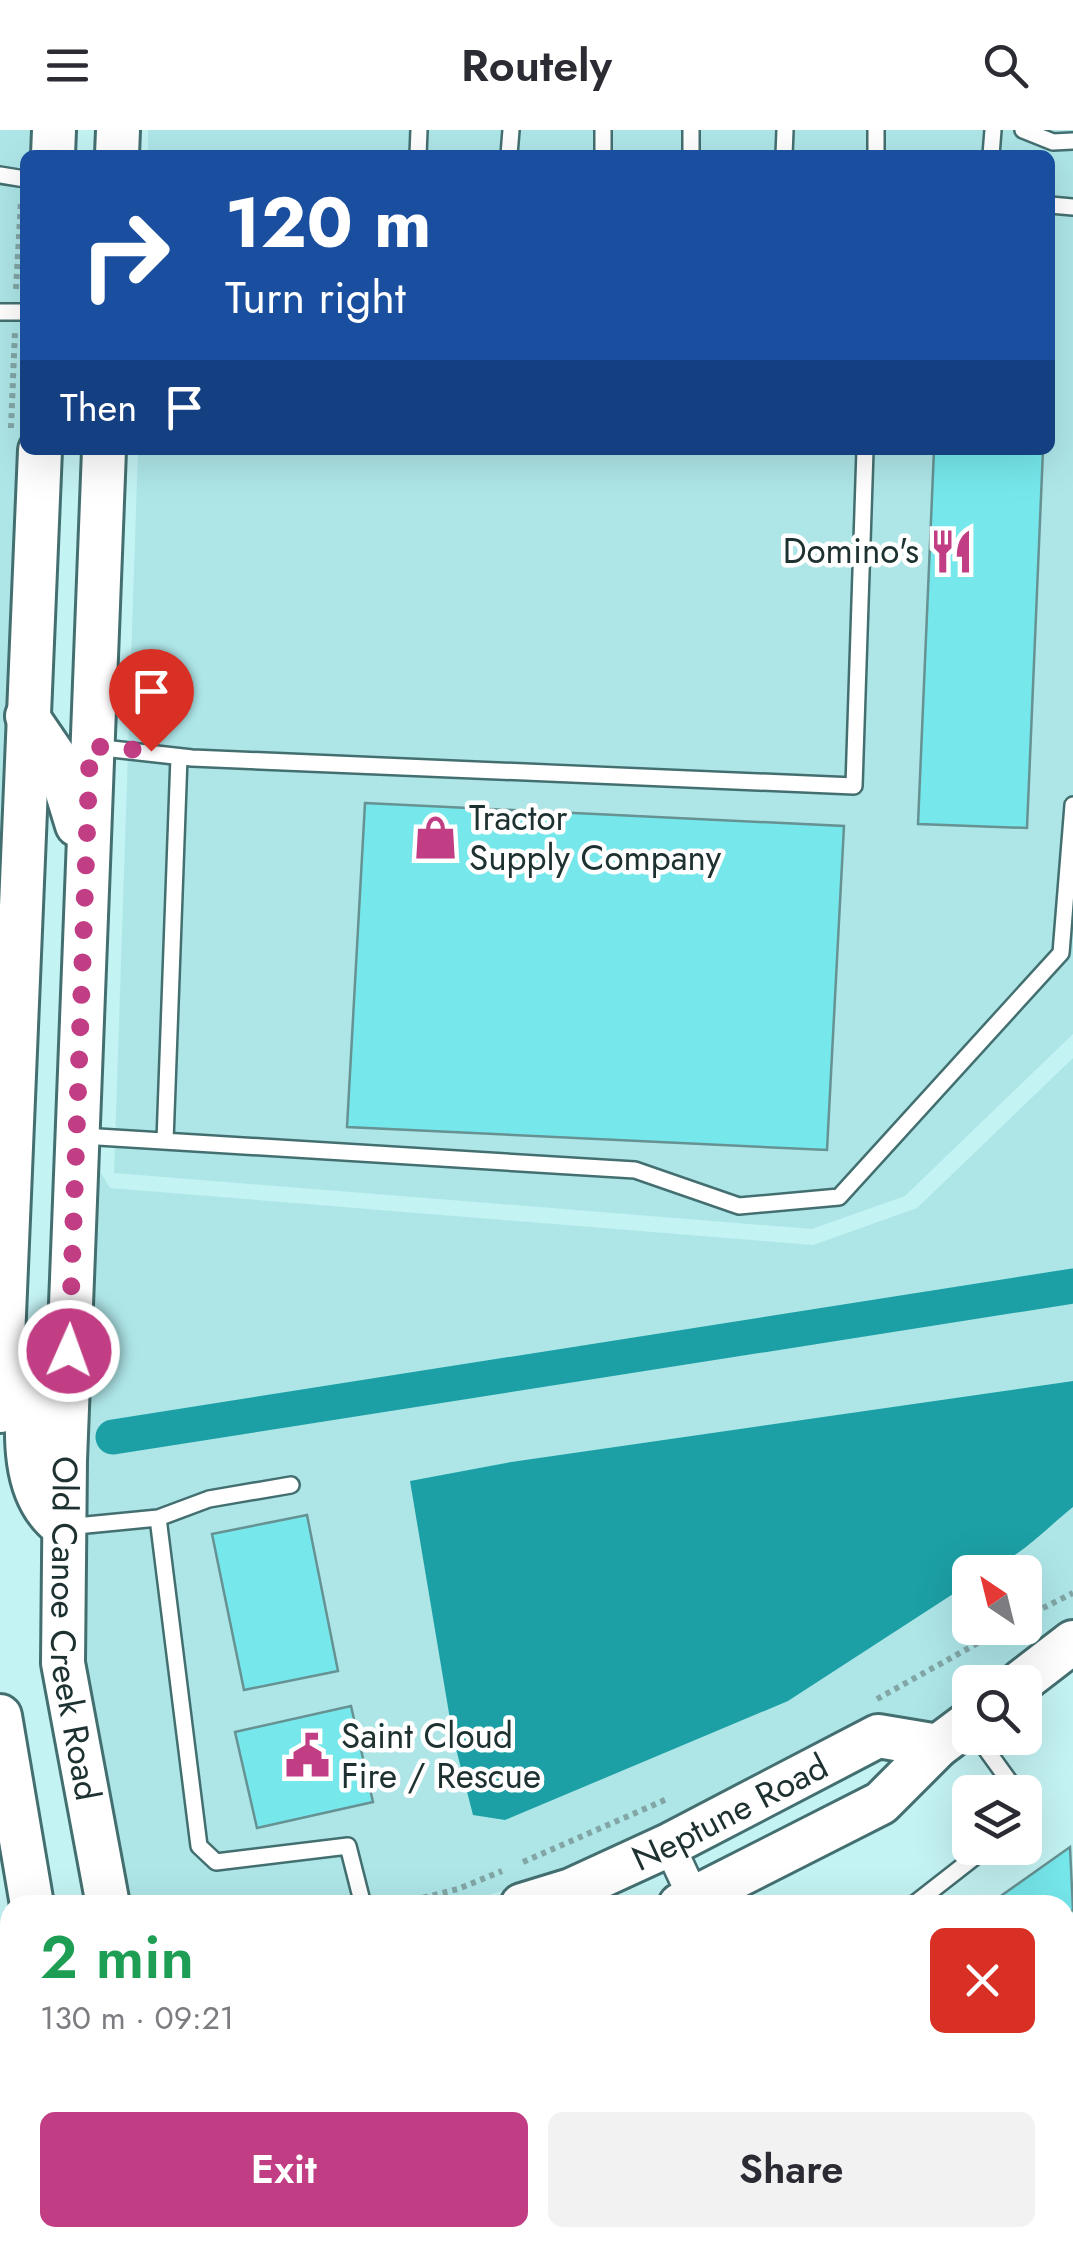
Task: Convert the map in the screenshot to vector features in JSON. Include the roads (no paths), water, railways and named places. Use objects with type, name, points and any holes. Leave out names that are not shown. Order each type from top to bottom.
[{"type":"main road","points":[[0,1411],[20,716],[32,642],[40,455]]},
{"type":"main road","name":"Old Canoe Creek Road","points":[[104,455],[86,854],[64,1514],[63,1663],[106,1895]]},
{"type":"main road","points":[[32,642],[90,746]]},
{"type":"main road","points":[[20,716],[57,760],[86,854]]},
{"type":"main road","points":[[5,1276],[28,1288],[33,1490],[46,1514],[64,1514]]},
{"type":"main road","points":[[1042,1666],[1073,1642]]},
{"type":"main road","points":[[0,1716],[30,1895]]},
{"type":"main road","name":"Neptune Road","points":[[555,1895],[668,1844],[878,1736],[952,1732]]},
{"type":"main road","name":"Neptune Road","points":[[710,1895],[881,1803],[952,1742]]},
{"type":"street","points":[[668,1844],[691,1895]]},
{"type":"lane","points":[[1023,130],[1053,142],[1073,141]]},
{"type":"lane","points":[[90,746],[179,757],[854,786],[865,455]]},
{"type":"lane","points":[[165,1141],[179,757]]},
{"type":"lane","points":[[78,1136],[635,1170],[739,1206],[839,1197],[1061,953],[1073,805]]},
{"type":"lane","points":[[64,1514],[158,1518],[209,1499],[292,1485]]},
{"type":"lane","points":[[158,1518],[199,1846],[216,1862],[348,1846],[360,1895]]},
{"type":"lane","points":[[985,1755],[1003,1775]]},
{"type":"lane","points":[[925,1895],[964,1865]]},
{"type":"water","points":[[1073,1381],[1073,1507],[1025,1548],[1014,1555],[952,1555],[952,1595],[788,1701],[505,1820],[473,1815],[453,1737],[410,1481],[511,1462]]},
{"type":"waterway","points":[[113,1437],[1073,1286]]},
{"type":"place","name":"Domino's","points":[[952,551]]},
{"type":"place","name":"Tractor Supply Company","points":[[436,838]]},
{"type":"place","name":"Saint Cloud Fire / Rescue","points":[[308,1756]]}]
